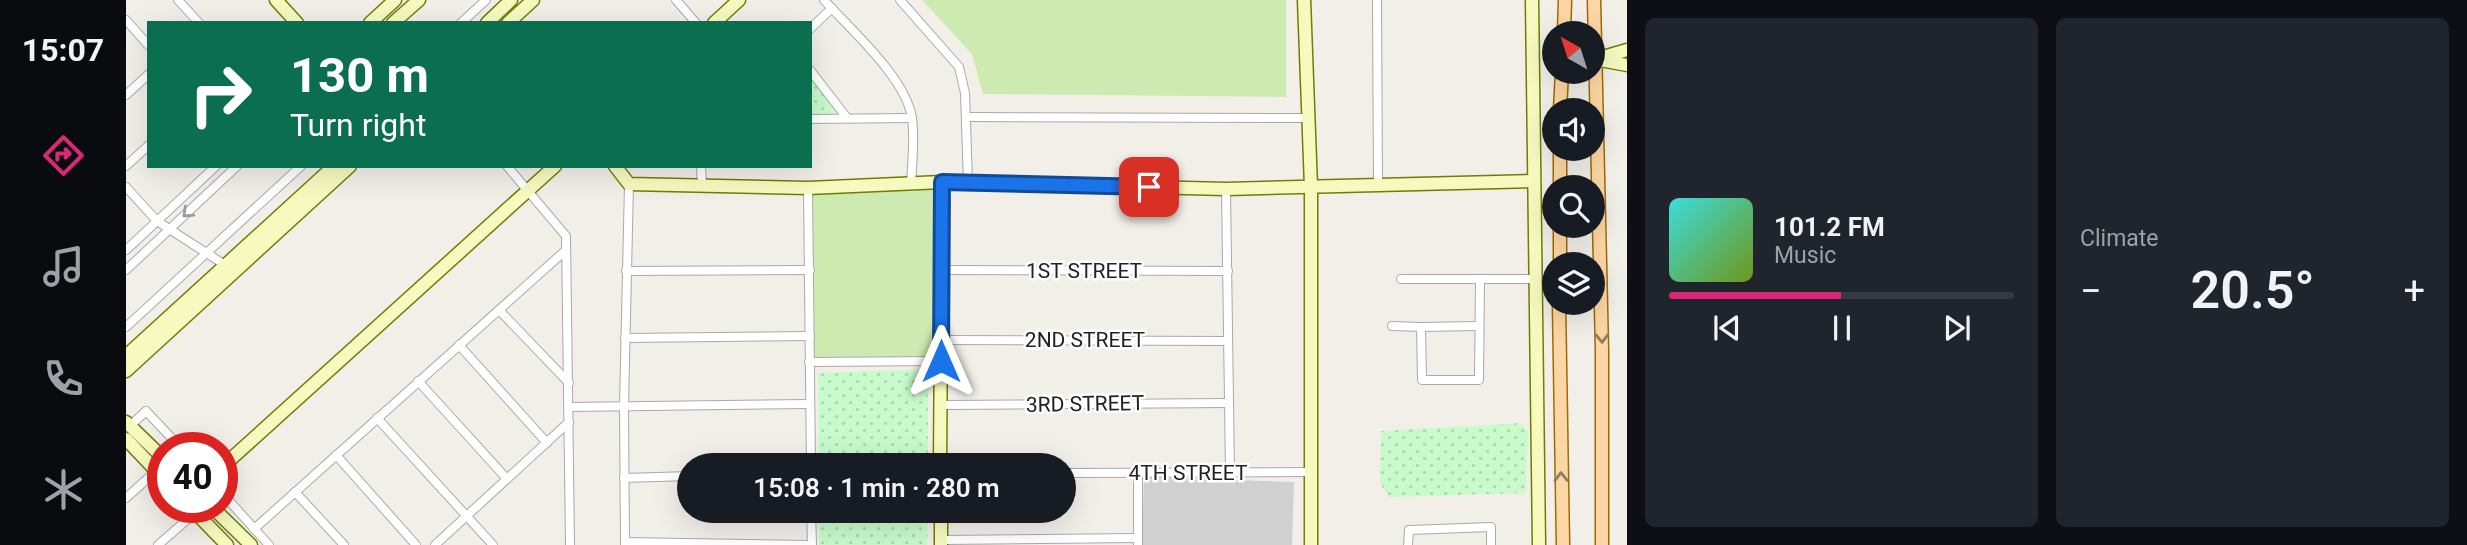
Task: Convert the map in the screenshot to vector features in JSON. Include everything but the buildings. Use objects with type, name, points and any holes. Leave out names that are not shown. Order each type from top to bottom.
[{"type":"main road","points":[[1564,21],[1565,0]]},
{"type":"main road","points":[[1594,0],[1595,21]]},
{"type":"main road","points":[[1597,84],[1602,351],[1602,545]]},
{"type":"main road","points":[[1559,315],[1563,545]]},
{"type":"street","points":[[178,0],[197,21]]},
{"type":"street","points":[[276,0],[290,20]]},
{"type":"street","points":[[372,21],[395,0]]},
{"type":"street","points":[[395,21],[419,0]]},
{"type":"street","points":[[463,21],[486,0]]},
{"type":"street","points":[[489,21],[511,0]]},
{"type":"street","points":[[510,21],[533,0]]},
{"type":"street","points":[[676,0],[694,21]]},
{"type":"street","points":[[716,21],[739,0]]},
{"type":"street","points":[[824,0],[889,71],[901,88],[912,117],[911,184]]},
{"type":"street","points":[[900,0],[959,67],[965,93],[968,183]]},
{"type":"street","points":[[1304,0],[1311,187],[1311,545]]},
{"type":"street","points":[[1377,0],[1378,185]]},
{"type":"street","points":[[1532,0],[1539,545]]},
{"type":"street","points":[[812,27],[832,8]]},
{"type":"street","points":[[126,20],[147,44]]},
{"type":"street","points":[[1605,56],[1627,50]]},
{"type":"street","points":[[1605,61],[1627,65]]},
{"type":"street","points":[[812,73],[847,118]]},
{"type":"street","points":[[126,95],[147,76]]},
{"type":"street","points":[[812,119],[912,117]]},
{"type":"street","points":[[966,117],[1309,118]]},
{"type":"street","points":[[126,166],[147,147]]},
{"type":"street","points":[[126,250],[213,168]]},
{"type":"street","points":[[126,270],[235,168]]},
{"type":"street","points":[[126,327],[299,168]]},
{"type":"street","points":[[126,356],[332,168]]},
{"type":"street","points":[[126,371],[348,168]]},
{"type":"street","points":[[509,168],[566,236],[570,545]]},
{"type":"street","points":[[238,453],[553,168]]},
{"type":"street","points":[[617,168],[629,184],[624,406],[625,544],[812,545],[811,523]]},
{"type":"street","points":[[701,168],[702,185]]},
{"type":"street","points":[[629,184],[808,188],[942,182],[1226,189],[1533,181]]},
{"type":"street","points":[[940,453],[942,182]]},
{"type":"street","points":[[126,187],[157,221],[225,265]]},
{"type":"street","points":[[808,188],[811,453]]},
{"type":"street","points":[[1226,189],[1230,473]]},
{"type":"street","points":[[254,528],[566,250]]},
{"type":"street","points":[[626,271],[810,270]]},
{"type":"street","name":"1ST STREET","points":[[941,270],[1228,271]]},
{"type":"street","points":[[1401,279],[1535,279]]},
{"type":"street","points":[[1421,327],[1422,380],[1479,380],[1480,279]]},
{"type":"street","points":[[499,310],[569,383]]},
{"type":"street","points":[[1392,326],[1479,327]]},
{"type":"street","points":[[625,338],[810,336]]},
{"type":"street","name":"2ND STREET","points":[[941,340],[1228,341]]},
{"type":"street","points":[[460,345],[547,443]]},
{"type":"street","points":[[810,362],[941,361]]},
{"type":"street","points":[[418,382],[507,479]]},
{"type":"street","name":"3RD STREET","points":[[941,405],[1229,402]]},
{"type":"street","points":[[569,407],[810,404]]},
{"type":"street","points":[[127,429],[146,411],[166,432]]},
{"type":"street","points":[[377,418],[493,545]]},
{"type":"street","points":[[435,545],[569,422]]},
{"type":"street","points":[[127,429],[147,445]]},
{"type":"street","points":[[127,429],[147,456]]},
{"type":"street","points":[[336,455],[416,545]]},
{"type":"street","name":"4TH STREET","points":[[1076,473],[1311,472]]},
{"type":"street","points":[[941,523],[941,543],[1138,541],[1138,474]]},
{"type":"street","points":[[624,478],[677,476]]},
{"type":"street","points":[[126,498],[147,483]]},
{"type":"street","points":[[295,492],[344,545]]},
{"type":"street","points":[[238,510],[269,545]]},
{"type":"street","points":[[159,545],[180,523]]},
{"type":"street","points":[[206,523],[227,545]]},
{"type":"street","points":[[228,523],[251,545]]},
{"type":"street","points":[[1408,545],[1409,530],[1491,527],[1491,545]]},
{"type":"shaded area","points":[[1144,477],[1294,482],[1292,545],[1142,545]]},
{"type":"green space","points":[[922,0],[1286,0],[1286,97],[983,94],[972,54]]},
{"type":"green space","points":[[812,73],[847,118],[812,119]]},
{"type":"green space","points":[[942,182],[941,361],[809,362],[808,188]]},
{"type":"green space","points":[[928,369],[928,453],[818,453],[818,373]]},
{"type":"green space","points":[[1521,423],[1528,432],[1526,493],[1389,497],[1380,483],[1381,431]]},
{"type":"green space","points":[[819,523],[928,523],[927,545],[819,545]]},
{"type":"route","points":[[941,361],[942,182],[1149,187]]}]
